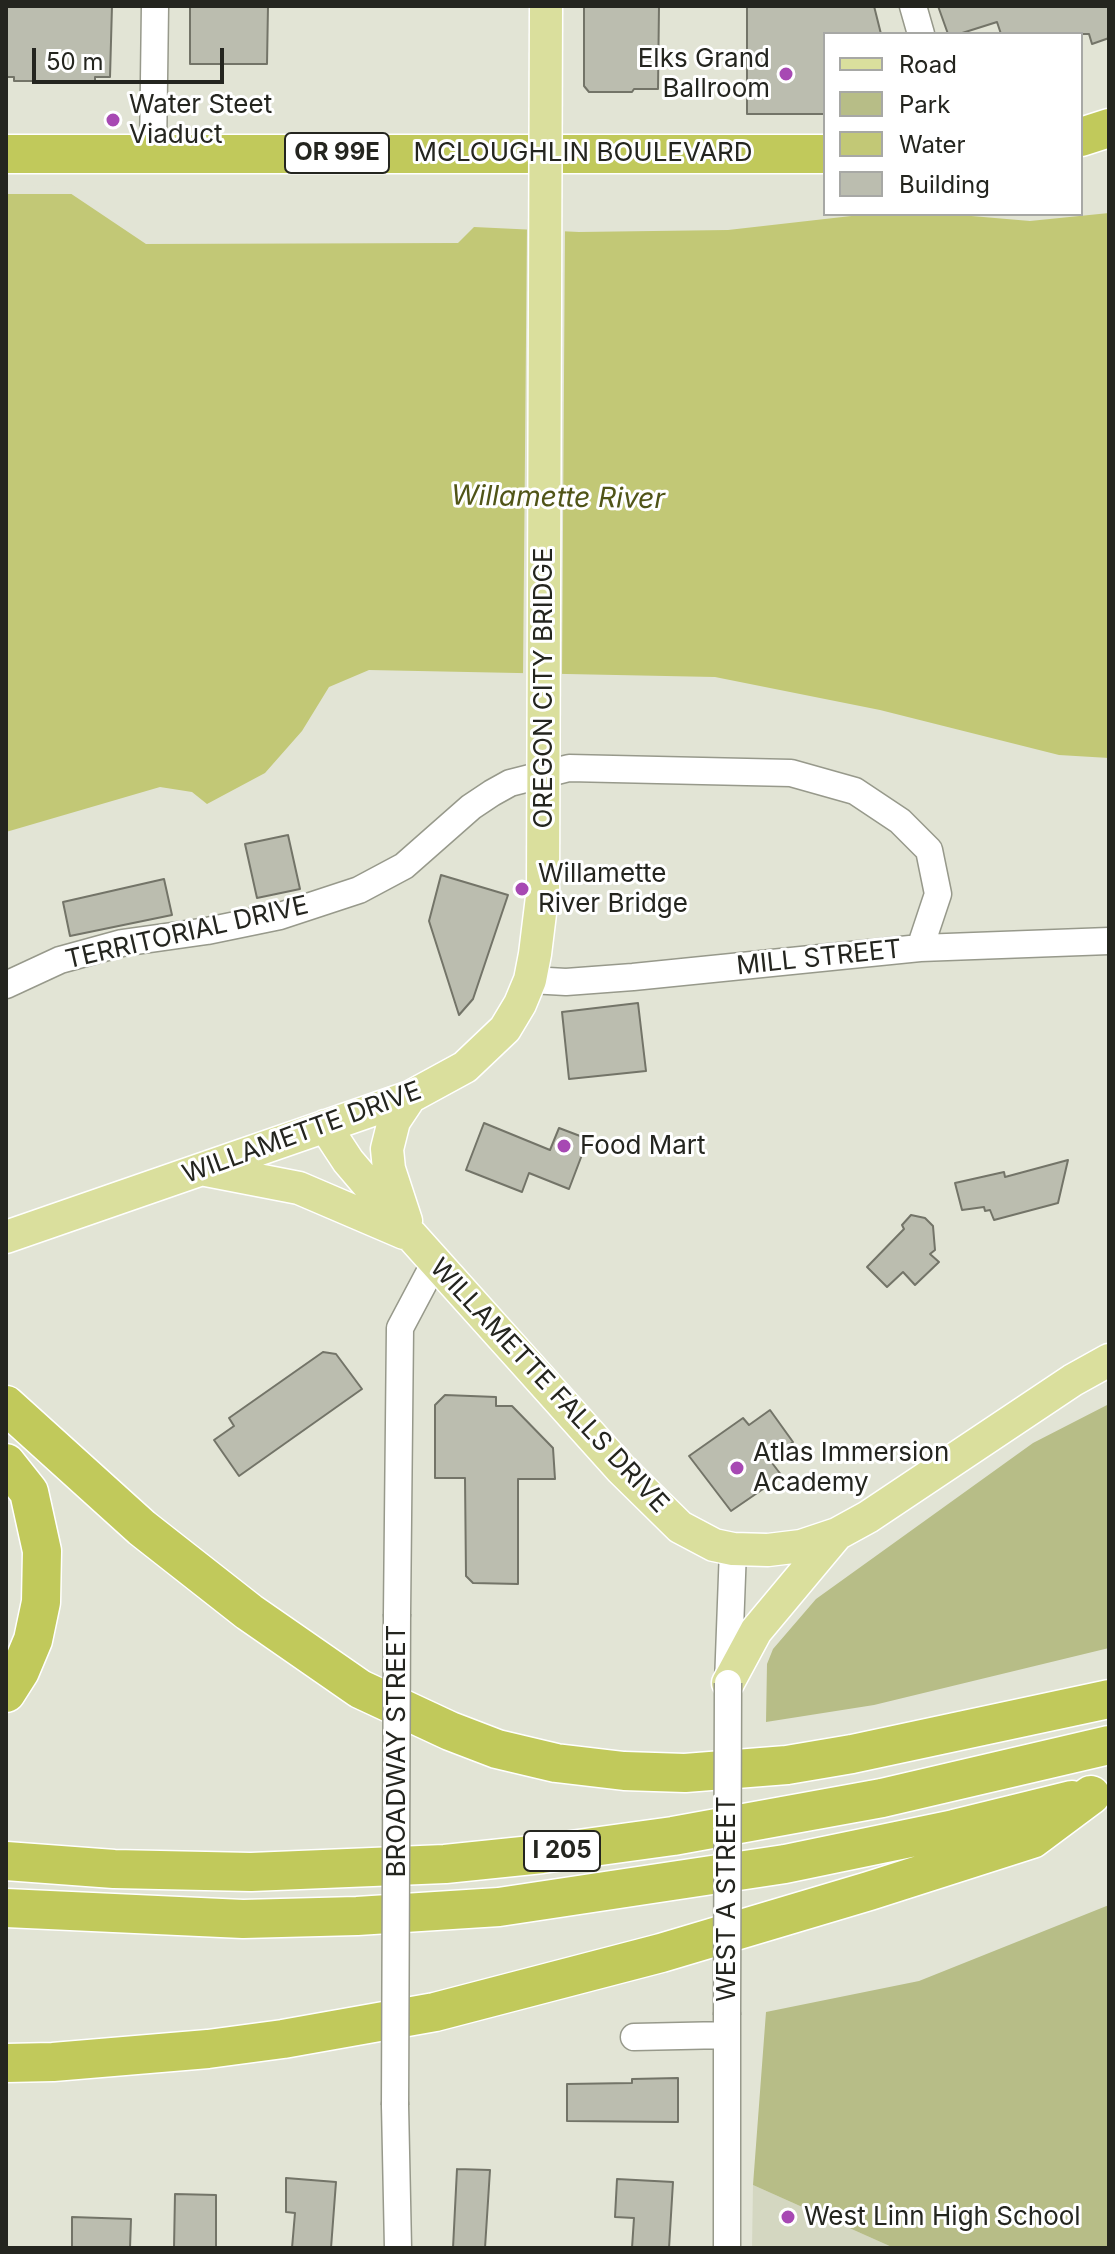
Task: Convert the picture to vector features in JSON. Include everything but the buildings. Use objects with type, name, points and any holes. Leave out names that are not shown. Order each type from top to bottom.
[{"type":"highway","points":[[1083,136],[1109,128]]},
{"type":"highway","name":"MCLOUGHLIN BOULEVARD","points":[[6,154],[823,154]]},
{"type":"highway","points":[[6,1405],[142,1528],[274,1629],[360,1689],[497,1749],[624,1771],[685,1773],[787,1765],[1109,1699]]},
{"type":"highway","points":[[6,1463],[29,1492],[42,1551],[41,1602],[33,1640],[20,1671],[6,1693]]},
{"type":"highway","points":[[6,1501],[15,1509],[42,1551]]},
{"type":"highway","name":"I 205","points":[[6,1861],[114,1869],[251,1872],[400,1867],[501,1858],[673,1836],[882,1798],[1109,1745]]},
{"type":"highway","points":[[6,2063],[134,2056],[238,2045],[351,2028],[466,2004],[702,1941],[1032,1839],[1100,1793]]},
{"type":"highway","name":"I 205","points":[[6,1908],[243,1919],[499,1907],[785,1864],[954,1829],[1100,1793]]},
{"type":"main road","name":"OREGON CITY BRIDGE","points":[[543,889],[546,6]]},
{"type":"main road","name":"WILLAMETTE DRIVE","points":[[6,1237],[410,1097],[465,1067],[505,1029],[520,1004],[530,980],[543,889]]},
{"type":"main road","points":[[410,1097],[394,1121],[387,1149],[389,1169],[411,1235]]},
{"type":"main road","name":"WILLAMETTE FALLS DRIVE","points":[[325,1126],[348,1161],[411,1235],[597,1444],[668,1517],[697,1538],[733,1549],[783,1549],[837,1534],[868,1517],[1073,1380],[1109,1360]]},
{"type":"main road","points":[[203,1169],[299,1188],[411,1235]]},
{"type":"main road","name":"WILLAMETTE DRIVE","points":[[6,1260],[36,1226]]},
{"type":"main road","points":[[728,1683],[756,1631],[837,1534]]},
{"type":"street","points":[[153,154],[155,6]]},
{"type":"street","points":[[913,6],[920,32]]},
{"type":"street","name":"TERRITORIAL DRIVE","points":[[6,985],[60,960],[122,943],[207,931],[280,916],[359,890],[404,866],[471,807],[492,793],[510,783],[569,768],[791,773],[855,791],[900,821],[929,850],[938,894],[920,948]]},
{"type":"street","name":"MILL STREET","points":[[530,980],[566,982],[633,977],[920,948],[1109,941]]},
{"type":"street","name":"BROADWAY STREET","points":[[398,2248],[395,2105],[400,1328],[435,1262]]},
{"type":"street","name":"WEST A STREET","points":[[727,2248],[728,1683],[733,1549]]},
{"type":"street","points":[[634,2037],[727,2025]]},
{"type":"shaded area","name":"West Linn High School","points":[[753,2185],[894,2248],[752,2248]]},
{"type":"green space","points":[[1109,1404],[1109,1648],[874,1705],[766,1722],[767,1664],[773,1649],[816,1599],[1033,1443]]},
{"type":"green space","points":[[1109,1905],[1109,2248],[894,2248],[753,2185],[766,2012],[919,1981]]},
{"type":"water","name":"Willamette River","points":[[64,189],[146,244],[458,243],[474,227],[579,232],[728,230],[851,216],[971,216],[1030,221],[1109,213],[1109,758],[1059,755],[880,710],[715,677],[369,670],[329,687],[302,731],[265,773],[207,804],[192,792],[160,787],[6,832],[6,190]]},
{"type":"pier","points":[[65,185],[79,194],[6,194],[6,186]]},
{"type":"pier","points":[[527,225],[565,227],[562,678],[523,677]]},
{"type":"place","name":"Elks Grand Ballroom","points":[[786,74]]},
{"type":"place","name":"Water Steet Viaduct","points":[[113,120]]},
{"type":"place","name":"Willamette River Bridge","points":[[522,889]]},
{"type":"place","name":"Food Mart","points":[[564,1146]]},
{"type":"place","name":"Atlas Immersion Academy","points":[[737,1468]]},
{"type":"place","name":"West Linn High School","points":[[788,2217]]}]
